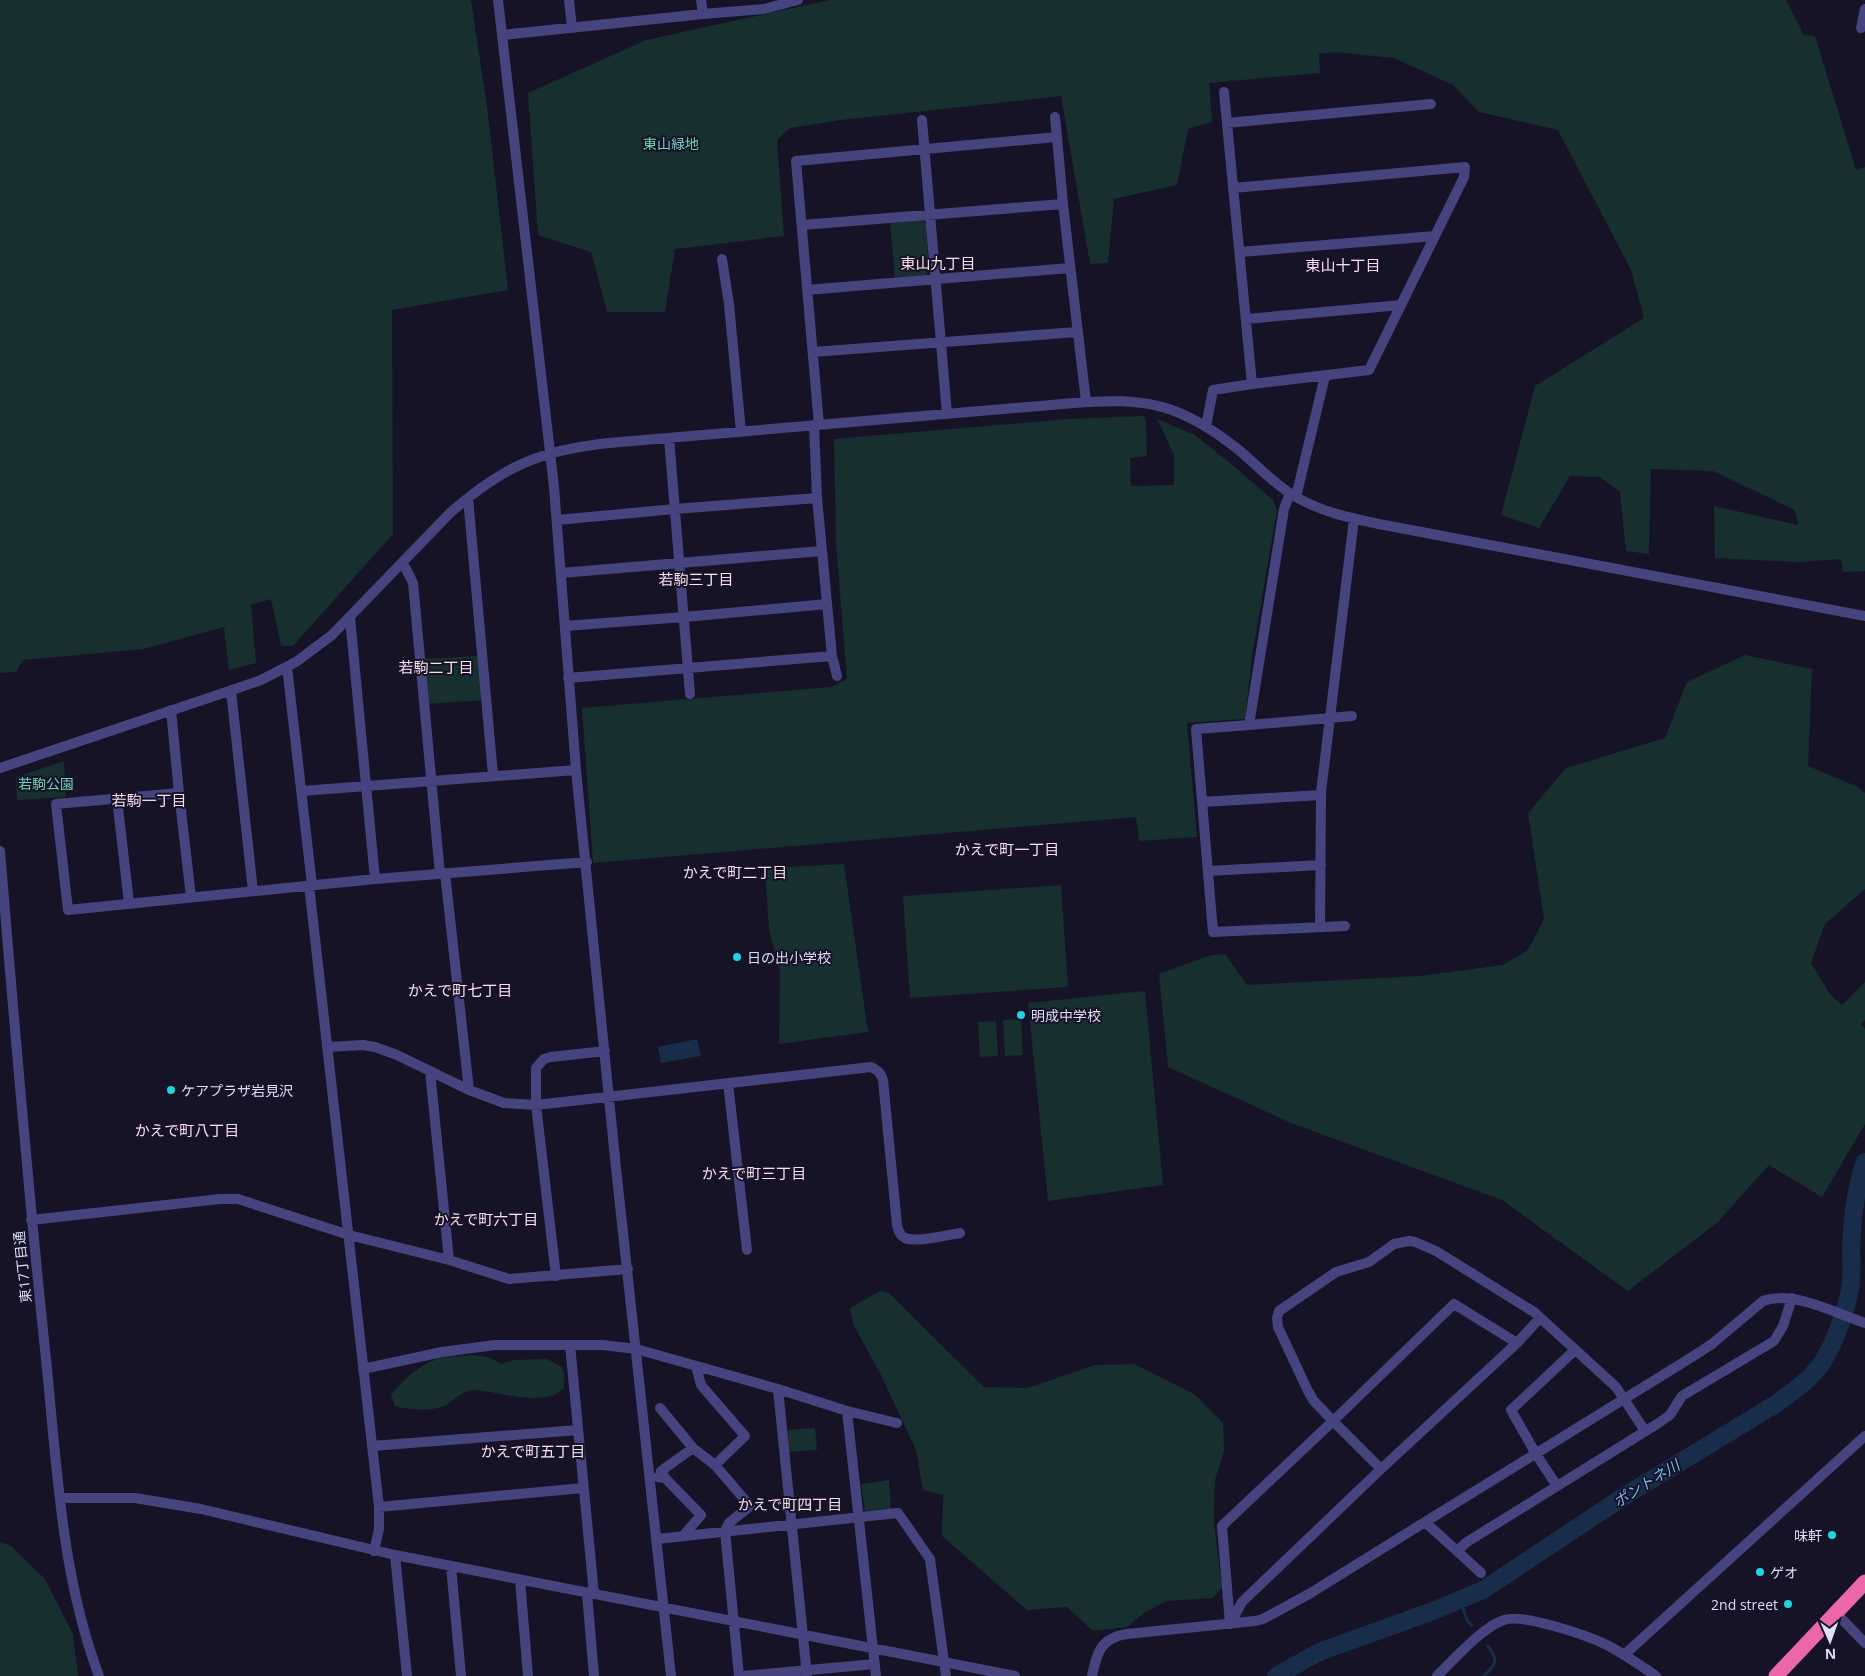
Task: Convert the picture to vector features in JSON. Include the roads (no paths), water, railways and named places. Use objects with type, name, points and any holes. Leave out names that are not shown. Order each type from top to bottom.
[{"type":"highway","points":[[1776,1676],[1865,1582]]},
{"type":"street","points":[[498,0],[557,520],[576,770],[671,1676]]},
{"type":"street","points":[[569,0],[572,28]]},
{"type":"street","points":[[701,0],[703,14]]},
{"type":"street","points":[[502,35],[764,8],[798,0]]},
{"type":"street","points":[[1861,28],[1865,9]]},
{"type":"street","points":[[1224,92],[1252,384]]},
{"type":"street","points":[[1227,123],[1431,104]]},
{"type":"street","points":[[1055,116],[1063,204],[1086,402]]},
{"type":"street","points":[[922,120],[947,414]]},
{"type":"street","points":[[837,676],[832,656],[817,498],[813,352],[796,160],[1057,137]]},
{"type":"street","points":[[1206,426],[1212,390],[1369,370],[1464,177],[1464,167],[1233,188]]},
{"type":"street","points":[[802,225],[1063,204]]},
{"type":"street","points":[[1240,252],[1435,236]]},
{"type":"street","points":[[722,259],[729,304],[741,432]]},
{"type":"street","points":[[808,290],[1070,268]]},
{"type":"street","points":[[1246,319],[1401,305]]},
{"type":"street","points":[[813,352],[1077,332]]},
{"type":"street","points":[[1249,725],[1284,509],[1293,495],[1325,376]]},
{"type":"street","points":[[0,768],[261,680],[287,667],[313,650],[350,618],[450,513],[468,498],[509,470],[549,454],[583,446],[1086,402],[1127,401],[1169,408],[1187,415],[1206,426],[1241,452],[1264,473],[1293,495],[1317,508],[1354,519],[1865,616]]},
{"type":"street","points":[[669,438],[690,694]]},
{"type":"street","points":[[468,498],[493,776]]},
{"type":"street","points":[[557,520],[817,498]]},
{"type":"street","points":[[1320,927],[1321,795],[1354,519]]},
{"type":"street","points":[[561,573],[822,551]]},
{"type":"street","points":[[403,562],[413,584],[431,780],[469,1090]]},
{"type":"street","points":[[565,626],[827,604]]},
{"type":"street","points":[[350,618],[375,879]]},
{"type":"street","points":[[568,678],[832,656]]},
{"type":"street","points":[[287,667],[302,791],[327,1047],[379,1506],[379,1529],[374,1551]]},
{"type":"street","points":[[230,690],[253,890]]},
{"type":"street","points":[[171,710],[191,897]]},
{"type":"street","points":[[1346,926],[1213,932],[1196,728],[1352,716]]},
{"type":"street","points":[[302,791],[576,770]]},
{"type":"street","points":[[179,793],[56,804],[68,910],[253,890],[587,862]]},
{"type":"street","points":[[1202,802],[1321,795]]},
{"type":"street","points":[[117,798],[130,903]]},
{"type":"street","name":"東17丁目通","points":[[0,851],[31,1220],[60,1498],[72,1587],[98,1676]]},
{"type":"street","points":[[1208,871],[1321,865]]},
{"type":"street","points":[[327,1047],[364,1045],[375,1047],[397,1055],[469,1090],[504,1103],[536,1105],[871,1067],[881,1073],[883,1080],[899,1233],[905,1238],[917,1240],[960,1233]]},
{"type":"street","points":[[556,1276],[536,1105],[536,1068],[544,1059],[551,1057],[605,1051]]},
{"type":"street","points":[[430,1071],[449,1260]]},
{"type":"street","points":[[728,1083],[747,1250]]},
{"type":"street","points":[[31,1220],[220,1199],[238,1199],[349,1235],[449,1260],[509,1280],[628,1268]]},
{"type":"street","points":[[1381,1469],[1313,1400],[1278,1328],[1277,1318],[1278,1311],[1336,1272],[1369,1262],[1394,1244],[1409,1241],[1436,1251],[1540,1318],[1616,1387],[1645,1431]]},
{"type":"street","points":[[1092,1676],[1098,1652],[1106,1641],[1111,1638],[1127,1634],[1255,1621],[1271,1616],[1712,1344],[1763,1301],[1772,1298],[1792,1298],[1861,1322]]},
{"type":"street","points":[[1457,1550],[1670,1415],[1682,1396],[1774,1341],[1783,1326],[1792,1298]]},
{"type":"street","points":[[1230,1624],[1222,1526],[1454,1304],[1517,1343]]},
{"type":"street","points":[[1230,1624],[1242,1602],[1381,1469],[1517,1343],[1540,1318]]},
{"type":"street","points":[[364,1369],[473,1347],[570,1345],[636,1348],[847,1411],[897,1423]]},
{"type":"street","points":[[570,1345],[583,1488],[594,1676]]},
{"type":"street","points":[[1557,1486],[1511,1410],[1575,1350]]},
{"type":"street","points":[[696,1366],[701,1385],[745,1436],[715,1465]]},
{"type":"street","points":[[778,1389],[807,1674]]},
{"type":"street","points":[[660,1408],[693,1448],[715,1465],[750,1506],[729,1522],[725,1531],[739,1676]]},
{"type":"street","points":[[847,1411],[860,1516],[876,1676]]},
{"type":"street","points":[[372,1446],[578,1430]]},
{"type":"street","points":[[1624,1655],[1865,1436]]},
{"type":"street","points":[[683,1536],[701,1515],[664,1478],[661,1471],[693,1448]]},
{"type":"street","points":[[650,1477],[664,1478]]},
{"type":"street","points":[[379,1506],[583,1488]]},
{"type":"street","points":[[60,1498],[126,1497],[162,1501],[374,1551],[1008,1675]]},
{"type":"street","points":[[657,1539],[898,1513],[930,1559],[946,1676]]},
{"type":"street","points":[[1425,1522],[1481,1573]]},
{"type":"street","points":[[395,1555],[407,1676]]},
{"type":"street","points":[[451,1566],[462,1676]]},
{"type":"street","points":[[520,1580],[528,1676]]},
{"type":"street","points":[[1836,1613],[1865,1643]]},
{"type":"street","points":[[1437,1676],[1494,1624],[1513,1618],[1524,1619],[1606,1644],[1656,1676]]},
{"type":"street","points":[[743,1676],[807,1674],[875,1664]]},
{"type":"water","points":[[697,1039],[701,1056],[661,1063],[658,1047]]},
{"type":"waterway","name":"ポントネ川","points":[[1276,1676],[1319,1652],[1433,1611],[1483,1590],[1623,1497],[1776,1404],[1806,1380],[1827,1355],[1841,1323],[1848,1299],[1851,1276],[1853,1216],[1856,1194],[1865,1162]]},
{"type":"waterway","points":[[1460,1600],[1467,1620],[1471,1625]]},
{"type":"waterway","points":[[1484,1676],[1495,1662],[1494,1655],[1488,1646]]},
{"type":"place","name":"日の出小学校","points":[[737,957]]},
{"type":"place","name":"明成中学校","points":[[1021,1015]]},
{"type":"place","name":"ケアプラザ岩見沢","points":[[171,1090]]},
{"type":"place","name":"味軒","points":[[1832,1535]]},
{"type":"place","name":"ゲオ","points":[[1760,1572]]},
{"type":"place","name":"2nd street","points":[[1788,1604]]},
{"type":"district","name":"東山九丁目","points":[[938,263]]},
{"type":"district","name":"東山十丁目","points":[[1343,265]]},
{"type":"district","name":"若駒三丁目","points":[[696,579]]},
{"type":"district","name":"若駒二丁目","points":[[436,667]]},
{"type":"district","name":"若駒一丁目","points":[[149,800]]},
{"type":"district","name":"かえで町一丁目","points":[[1007,849]]},
{"type":"district","name":"かえで町二丁目","points":[[735,872]]},
{"type":"district","name":"かえで町七丁目","points":[[460,990]]},
{"type":"district","name":"かえで町八丁目","points":[[187,1130]]},
{"type":"district","name":"かえで町三丁目","points":[[754,1173]]},
{"type":"district","name":"かえで町六丁目","points":[[486,1219]]},
{"type":"district","name":"かえで町五丁目","points":[[533,1451]]},
{"type":"district","name":"かえで町四丁目","points":[[790,1504]]},
{"type":"park label","name":"東山緑地","points":[[671,143]]},
{"type":"park label","name":"若駒公園","points":[[46,783]]}]
